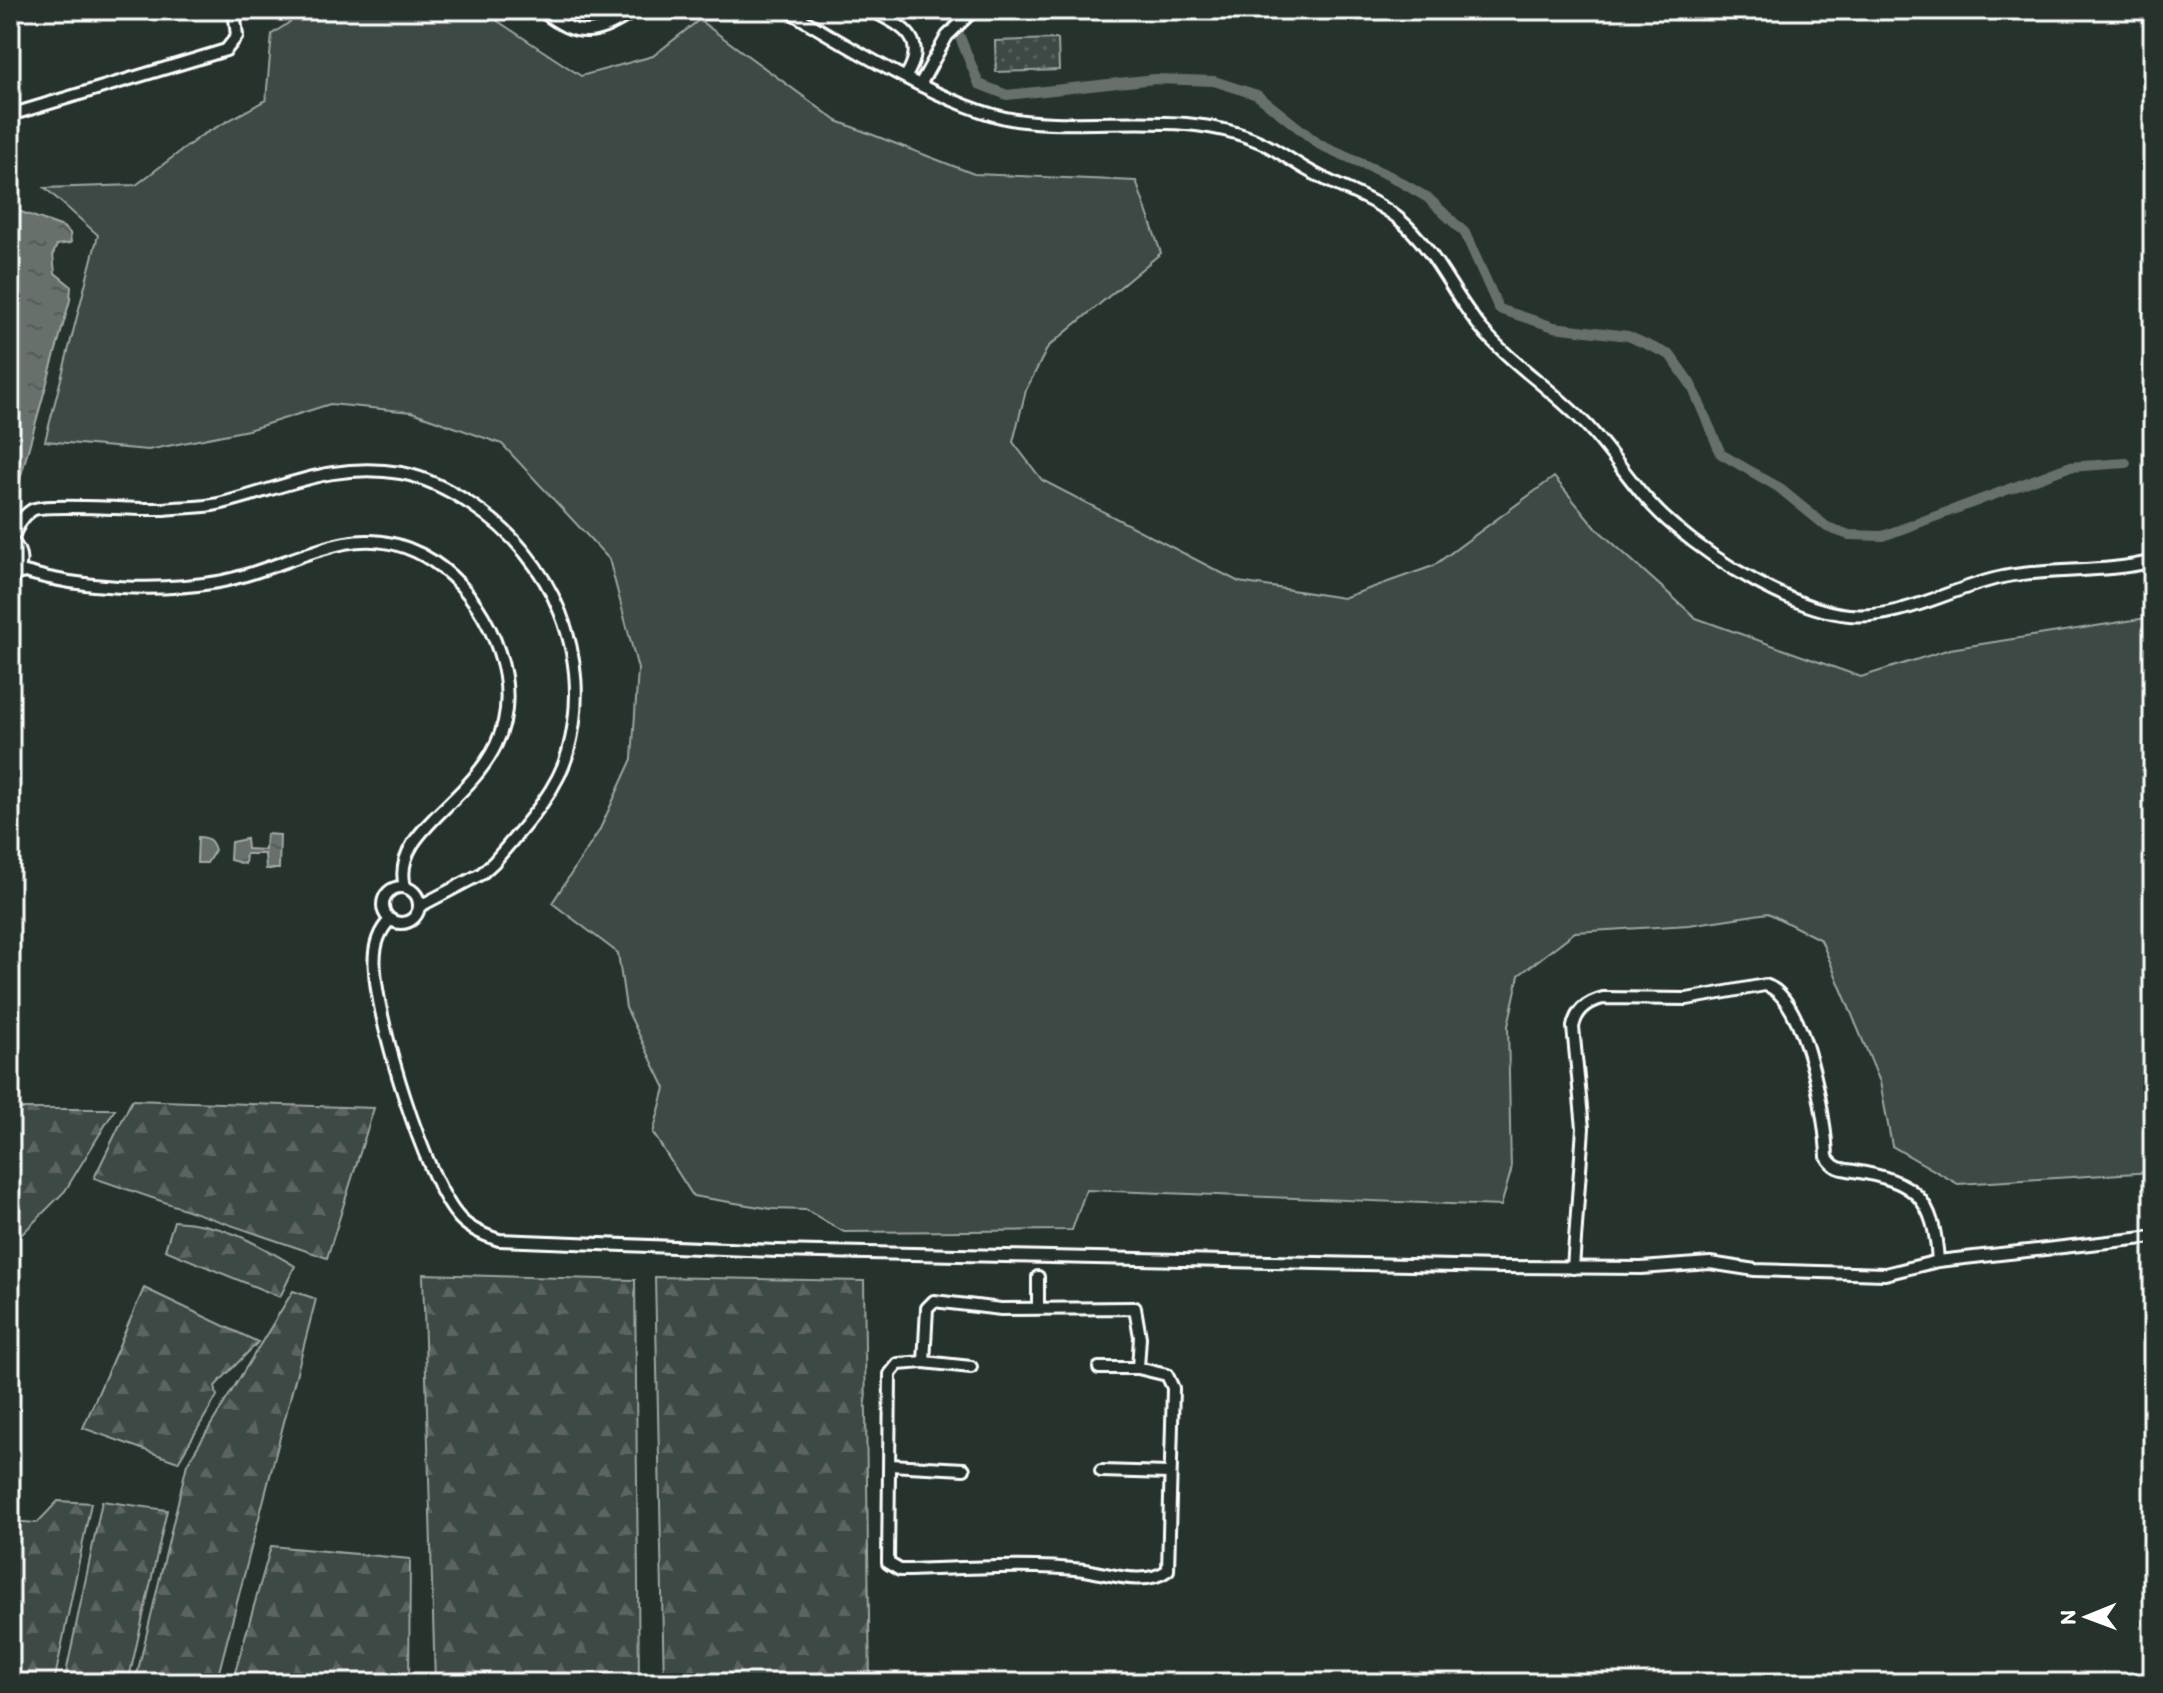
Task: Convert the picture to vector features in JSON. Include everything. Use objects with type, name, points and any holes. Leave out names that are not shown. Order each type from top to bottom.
[{"type":"street","points":[[10,115],[226,50],[236,40],[234,10]]},
{"type":"street","points":[[541,10],[568,29],[591,33],[609,27],[636,10]]},
{"type":"street","points":[[787,10],[906,76],[1009,119],[1161,125],[1238,133],[1263,143],[1387,211],[1432,254],[1494,342],[1517,367],[1590,428],[1672,525],[1713,554],[1795,601],[1825,612],[1854,616],[1894,611],[2001,577],[2098,570],[2153,561]]},
{"type":"street","points":[[871,10],[905,28],[916,47],[915,62],[906,76]]},
{"type":"street","points":[[921,83],[947,36],[969,13]]},
{"type":"street","points":[[14,578],[20,552],[11,539],[24,516],[42,507],[145,510],[216,505],[336,470],[350,469],[425,479],[449,490],[503,525],[543,573],[570,646],[574,699],[567,754],[556,779],[494,862],[481,874],[420,906],[416,916],[406,922],[390,920]]},
{"type":"street","points":[[14,578],[25,572],[93,584],[206,584],[245,576],[327,547],[363,542],[401,548],[453,574],[481,608],[504,666],[506,688],[502,726],[489,762],[420,830],[406,851],[401,871],[405,887]]},
{"type":"street","points":[[390,920],[383,909],[384,897],[393,888],[405,887],[414,892],[420,906]]},
{"type":"street","points":[[390,920],[381,929],[374,970],[384,1019],[427,1163],[458,1217],[473,1229],[499,1240],[776,1251],[1573,1268],[1655,1268],[1710,1263],[1755,1270],[1885,1274],[1938,1261],[2153,1237]]},
{"type":"street","points":[[1573,1268],[1583,1160],[1573,1027],[1578,1013],[1591,1002],[1603,998],[1687,999],[1765,985],[1784,997],[1815,1073],[1822,1099],[1827,1157],[1831,1164],[1840,1170],[1892,1178],[1920,1197],[1934,1220],[1938,1261]]},
{"type":"street","points":[[1038,1277],[1038,1308]]},
{"type":"street","points":[[924,1362],[927,1308],[934,1301],[1001,1309],[1135,1308],[1140,1337],[1138,1368]]},
{"type":"street","points":[[971,1367],[924,1362],[898,1364],[890,1374],[888,1563],[892,1568],[1083,1570],[1117,1577],[1158,1577],[1168,1570],[1173,1388],[1167,1375],[1138,1368],[1099,1368]]},
{"type":"street","points":[[890,1465],[964,1469]]},
{"type":"street","points":[[1101,1471],[1169,1473]]},
{"type":"green space","points":[[308,10],[481,10],[581,76],[653,56],[699,20],[837,121],[974,174],[1136,181],[1161,253],[1048,347],[1026,390],[1013,442],[1042,480],[1239,582],[1343,598],[1433,566],[1554,477],[1596,528],[1696,618],[1861,677],[1950,649],[2153,617],[2153,1172],[1958,1184],[1892,1146],[1880,1082],[1821,940],[1768,913],[1689,925],[1575,932],[1519,975],[1508,1026],[1511,1171],[1501,1206],[1086,1190],[1072,1230],[844,1232],[806,1210],[772,1209],[693,1196],[653,1133],[665,1088],[626,1008],[618,953],[552,903],[599,831],[632,759],[638,669],[609,559],[502,444],[412,412],[330,404],[248,430],[148,450],[45,441],[98,235],[45,188],[136,185],[202,135],[266,100],[272,34]]},
{"type":"green space","points":[[1058,39],[1059,70],[996,72],[995,41]]},
{"type":"green space","points":[[132,1100],[374,1108],[327,1258],[94,1178]]},
{"type":"green space","points":[[10,1109],[115,1109],[65,1191],[10,1246]]},
{"type":"green space","points":[[174,1221],[223,1230],[295,1266],[280,1297],[165,1250]]},
{"type":"green space","points":[[423,1274],[635,1280],[639,1683],[435,1683]]},
{"type":"green space","points":[[655,1277],[864,1281],[870,1683],[664,1683]]},
{"type":"green space","points":[[144,1288],[258,1342],[215,1386],[217,1396],[178,1462],[83,1428]]},
{"type":"green space","points":[[293,1291],[316,1299],[216,1683],[135,1683],[187,1464]]},
{"type":"green space","points":[[58,1501],[91,1503],[54,1683],[10,1683],[10,1521],[37,1523]]},
{"type":"green space","points":[[102,1501],[167,1510],[128,1683],[64,1683]]},
{"type":"green space","points":[[271,1546],[410,1559],[409,1683],[232,1683]]},
{"type":"water","points":[[10,208],[63,227],[70,233],[71,243],[57,245],[53,254],[55,273],[71,286],[70,300],[18,486],[10,495]]},
{"type":"water","points":[[266,834],[280,835],[279,869],[266,869],[265,854],[246,854],[245,864],[230,860],[231,842],[246,839],[247,849],[265,850]]},
{"type":"water","points":[[198,837],[209,840],[214,847],[207,863],[197,863]]},
{"type":"waterway","points":[[949,10],[979,84],[1007,95],[1155,79],[1214,81],[1257,95],[1320,145],[1390,176],[1428,198],[1465,233],[1499,309],[1554,327],[1628,336],[1670,355],[1692,386],[1721,454],[1778,487],[1827,527],[1849,535],[1883,536],[2068,467],[2126,463]]}]
